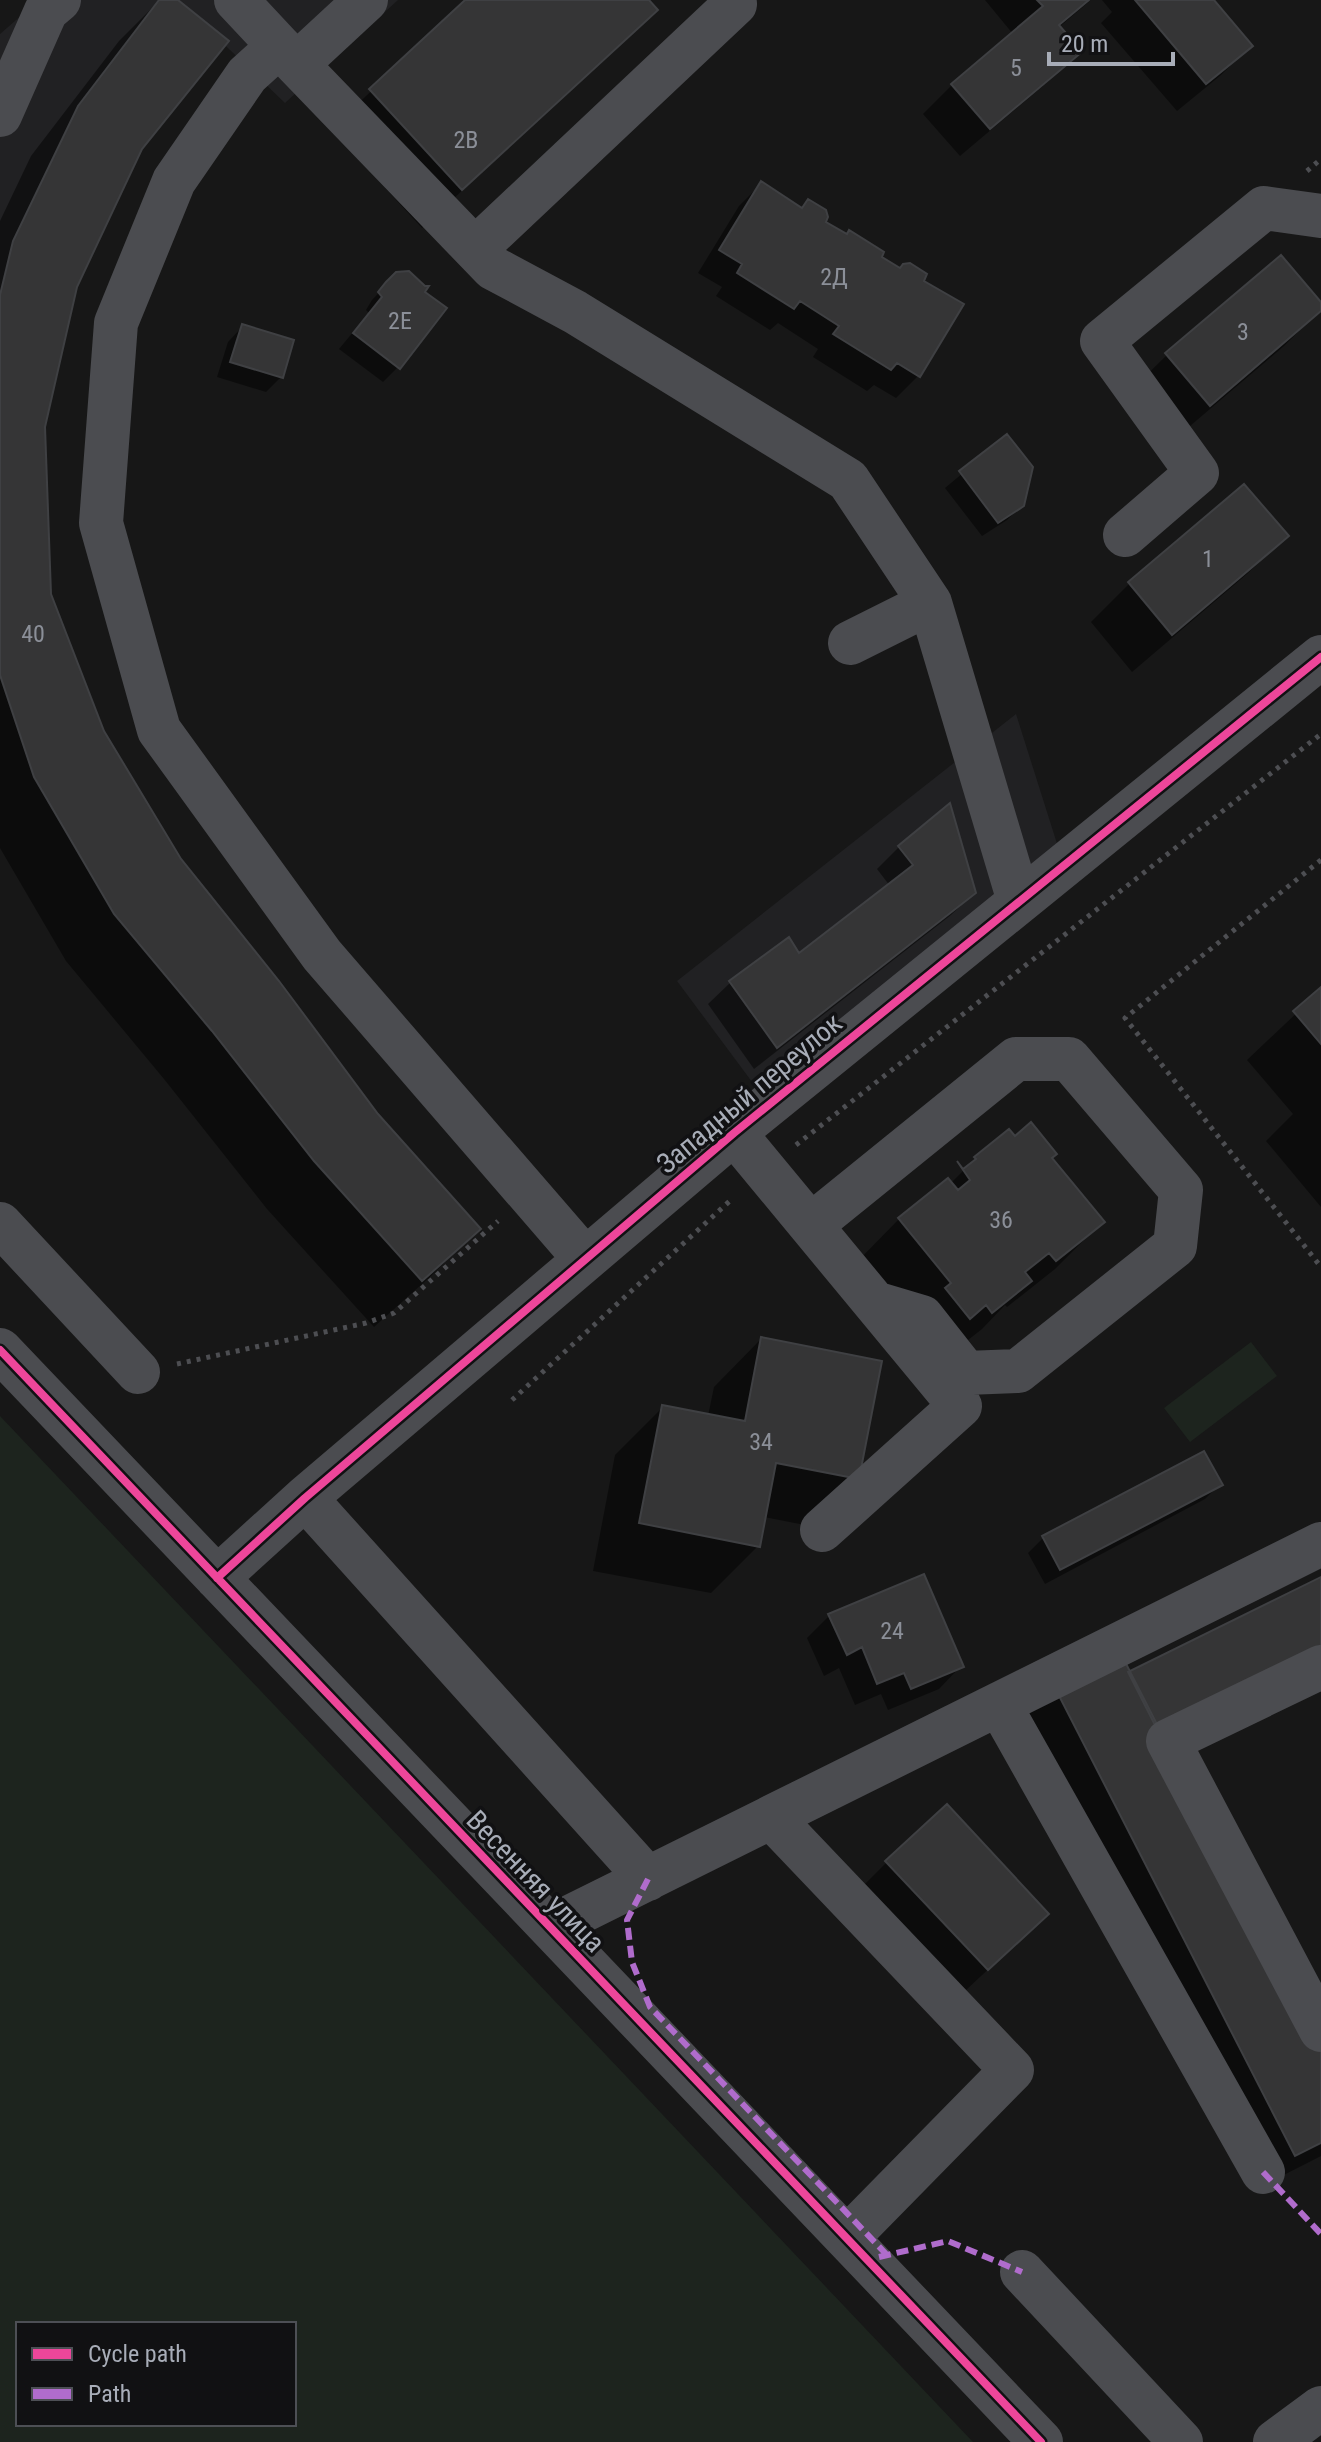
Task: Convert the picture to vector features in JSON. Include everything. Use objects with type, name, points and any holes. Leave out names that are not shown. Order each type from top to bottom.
[{"type":"street","points":[[0,115],[46,11],[59,0]]},
{"type":"street","points":[[236,0],[493,268],[575,312],[848,480],[930,603],[1019,901]]},
{"type":"street","points":[[366,0],[288,55],[247,75],[174,181],[116,323],[101,523],[159,730],[322,955],[585,1259]]},
{"type":"street","points":[[475,249],[735,4],[732,0]]},
{"type":"street","points":[[1125,535],[1197,473],[1102,341],[1264,208],[1321,216]]},
{"type":"street","points":[[850,643],[930,603]]},
{"type":"street","name":"Западный переулок","points":[[217,1578],[305,1498],[734,1133],[1321,657]]},
{"type":"street","points":[[811,1225],[1016,1059],[1069,1059],[1181,1190],[1175,1246],[1018,1371],[966,1373],[922,1317],[875,1303]]},
{"type":"street","points":[[734,1133],[960,1406],[822,1530]]},
{"type":"street","points":[[0,1224],[138,1372]]},
{"type":"street","name":"Весенняя улица","points":[[0,1350],[1041,2442]]},
{"type":"street","points":[[305,1498],[648,1879]]},
{"type":"street","points":[[550,1927],[1321,1544]]},
{"type":"street","points":[[1321,1667],[1168,1741],[1321,2030]]},
{"type":"street","points":[[999,1704],[1263,2172]]},
{"type":"street","points":[[771,1817],[1012,2070],[847,2238]]},
{"type":"street","points":[[1022,2272],[1181,2442]]},
{"type":"street","points":[[1275,2442],[1321,2408]]},
{"type":"path","points":[[512,1400],[764,1170],[1321,734]]},
{"type":"path","points":[[1321,860],[1125,1018],[1321,1267]]},
{"type":"path","points":[[138,1372],[366,1323],[394,1313],[528,1194]]},
{"type":"shaded area","points":[[39,0],[158,0],[77,106],[13,241],[0,295],[0,34]]},
{"type":"shaded area","points":[[178,0],[398,0],[285,103]]},
{"type":"shaded area","points":[[1016,714],[1060,853],[761,1094],[677,981]]},
{"type":"shaded area","points":[[1251,1342],[1277,1376],[1190,1442],[1164,1408]]},
{"type":"shaded area","points":[[0,1416],[973,2442],[0,2442]]},
{"type":"building","points":[[159,0],[178,0],[229,41],[142,149],[77,287],[45,427],[51,594],[104,731],[181,859],[279,981],[378,1114],[481,1229],[422,1281],[314,1161],[212,1031],[114,914],[34,777],[0,675],[0,295],[13,241],[78,106]]},
{"type":"building","points":[[465,0],[649,0],[658,10],[462,190],[369,89]]},
{"type":"building","points":[[1037,0],[1089,0],[1059,25],[1082,52],[990,129],[951,84],[1043,6]]},
{"type":"building","points":[[1135,0],[1214,0],[1253,46],[1206,84]]},
{"type":"building","points":[[761,181],[802,208],[808,199],[826,210],[826,222],[847,234],[849,230],[884,252],[882,257],[900,268],[910,263],[927,274],[924,281],[964,304],[920,377],[897,363],[891,370],[833,334],[839,326],[800,301],[794,309],[737,273],[742,264],[719,250]]},
{"type":"building","points":[[1281,255],[1321,302],[1321,311],[1210,406],[1165,353]]},
{"type":"building","points":[[409,271],[429,286],[425,292],[447,308],[400,369],[353,333],[382,297],[378,292],[386,282],[396,272]]},
{"type":"building","points":[[242,324],[294,340],[283,378],[230,362]]},
{"type":"building","points":[[1007,434],[1033,467],[1024,506],[998,523],[959,471]]},
{"type":"building","points":[[1244,484],[1289,536],[1172,635],[1128,582]]},
{"type":"building","points":[[950,803],[976,893],[777,1048],[729,981],[789,937],[799,953],[913,865],[898,846]]},
{"type":"building","points":[[1321,987],[1321,1044],[1293,1011]]},
{"type":"building","points":[[1031,1122],[1057,1154],[1052,1158],[1105,1222],[1056,1261],[1049,1253],[1025,1272],[1032,1281],[992,1313],[986,1305],[970,1319],[945,1288],[951,1283],[898,1218],[948,1178],[958,1190],[970,1180],[957,1161],[963,1169],[1009,1129],[1015,1136]]},
{"type":"building","points":[[761,1337],[882,1361],[859,1479],[776,1463],[760,1547],[639,1523],[662,1405],[745,1421]]},
{"type":"building","points":[[1204,1451],[1223,1485],[1060,1570],[1042,1536]]},
{"type":"building","points":[[924,1574],[964,1667],[911,1689],[904,1673],[877,1684],[862,1647],[847,1655],[828,1614]]},
{"type":"building","points":[[1321,1577],[1321,1660],[1162,1739],[1128,1672]]},
{"type":"building","points":[[1120,1652],[1321,2045],[1321,2143],[1295,2156],[1054,1686]]},
{"type":"building","points":[[947,1804],[1049,1914],[988,1970],[885,1861]]},
{"type":"marked path","points":[[648,1879],[627,1920],[632,1962],[650,2007],[887,2255]]},
{"type":"marked path","points":[[1263,2172],[1321,2234]]},
{"type":"marked path","points":[[879,2257],[948,2241],[1022,2272]]},
{"type":"cycle path","points":[[217,1578],[305,1498],[734,1133],[1321,657]]},
{"type":"cycle path","points":[[0,1350],[1041,2442]]}]
